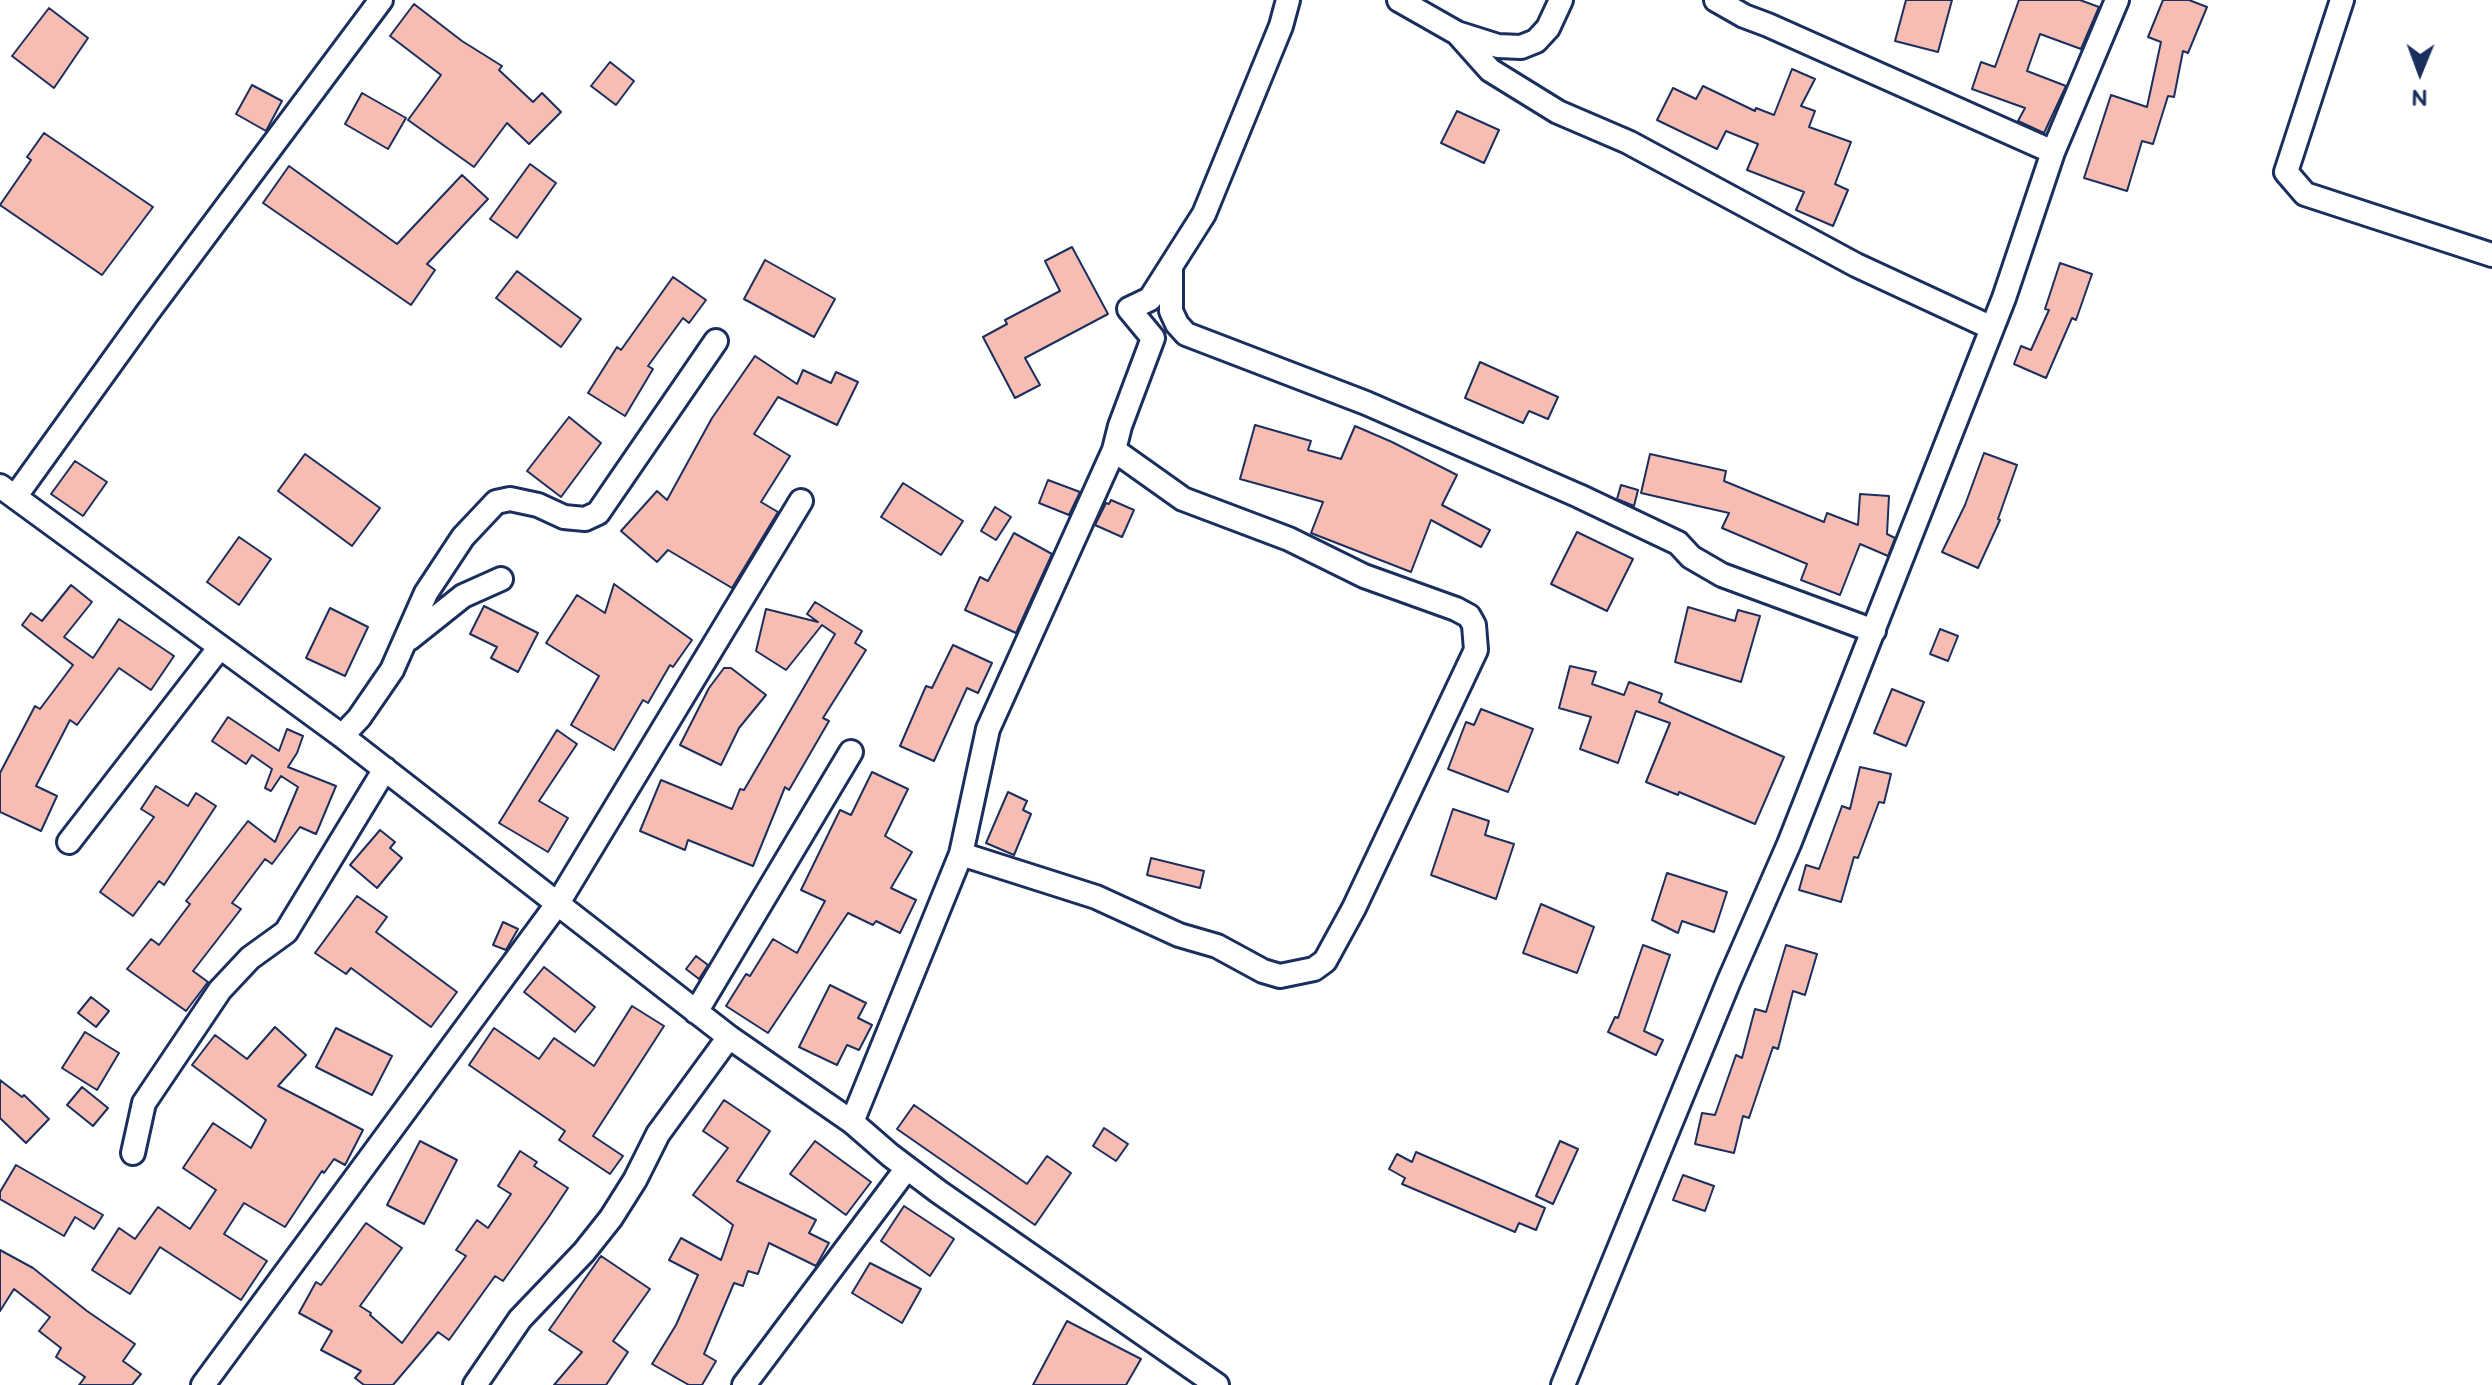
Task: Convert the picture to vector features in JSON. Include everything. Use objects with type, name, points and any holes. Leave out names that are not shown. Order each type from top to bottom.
[{"type":"street","points":[[381,0],[148,312],[8,492],[342,736],[729,1037],[852,1122],[907,1168],[1202,1381]]},
{"type":"street","points":[[1153,338],[1129,309],[1150,299],[1204,214],[1281,26],[1288,0]]},
{"type":"street","points":[[1399,0],[1457,33],[1498,46],[1521,47],[1536,41],[1548,28],[1561,0]]},
{"type":"street","points":[[1716,0],[1744,16],[2053,152]]},
{"type":"street","points":[[1563,1385],[1729,981],[1789,844],[1992,328],[2053,152],[2117,0]]},
{"type":"street","points":[[2342,0],[2286,172],[2305,194],[2492,255]]},
{"type":"street","points":[[1457,33],[1490,70],[1558,112],[1628,142],[1856,265],[1992,328]]},
{"type":"street","points":[[1171,270],[1171,311],[1186,334],[1366,403],[1579,496],[1678,543],[1691,557],[1722,575],[1874,631]]},
{"type":"street","points":[[1153,338],[1186,334]]},
{"type":"street","points":[[852,1122],[961,854],[988,729],[1114,450],[1153,338]]},
{"type":"street","points":[[342,736],[359,718],[392,670],[426,593],[463,537],[496,502],[510,499],[538,505],[564,517],[585,519],[598,513],[716,341]]},
{"type":"street","points":[[961,854],[1096,897],[1179,935],[1217,946],[1263,971],[1280,976],[1314,969],[1325,961],[1354,908],[1476,650],[1474,625],[1469,616],[1364,576],[1289,539],[1183,499],[1114,450]]},
{"type":"street","points":[[203,1385],[558,903],[801,501]]},
{"type":"street","points":[[405,642],[463,596],[501,579]]},
{"type":"street","points":[[69,842],[220,647]]},
{"type":"street","points":[[696,1012],[851,752]]},
{"type":"street","points":[[133,1153],[144,1103],[220,990],[250,958],[286,932],[385,769]]},
{"type":"street","points":[[475,1385],[520,1319],[584,1252],[611,1218],[658,1134],[729,1037]]},
{"type":"street","points":[[744,1385],[907,1168]]},
{"type":"building","points":[[1906,0],[1952,0],[1938,52],[1895,41]]},
{"type":"building","points":[[2019,0],[2080,0],[2099,7],[2081,49],[2040,34],[2027,71],[2066,86],[2044,133],[2018,121],[2025,108],[1972,89],[1981,62],[1995,67]]},
{"type":"building","points":[[2163,0],[2189,0],[2207,7],[2188,53],[2183,51],[2174,97],[2168,96],[2153,144],[2142,141],[2127,191],[2084,178],[2111,95],[2147,107],[2161,42],[2148,37]]},
{"type":"building","points":[[414,4],[462,41],[502,66],[499,70],[533,102],[542,93],[561,112],[529,144],[507,123],[474,167],[408,120],[441,75],[390,36]]},
{"type":"building","points":[[49,8],[88,38],[54,88],[12,56]]},
{"type":"building","points":[[610,62],[634,81],[616,105],[591,86]]},
{"type":"building","points":[[1792,69],[1815,79],[1801,106],[1815,111],[1809,127],[1851,142],[1835,184],[1848,190],[1833,226],[1796,210],[1804,192],[1747,170],[1758,144],[1726,131],[1717,149],[1657,120],[1673,88],[1696,99],[1703,86],[1755,111],[1756,108],[1774,115]]},
{"type":"building","points":[[252,85],[282,101],[266,131],[236,114]]},
{"type":"building","points":[[362,93],[406,118],[388,149],[345,124]]},
{"type":"building","points":[[1457,111],[1499,130],[1484,163],[1441,143]]},
{"type":"building","points":[[44,133],[153,207],[102,275],[0,205],[31,160],[27,157]]},
{"type":"building","points":[[530,164],[556,183],[517,238],[490,219]]},
{"type":"building","points":[[289,166],[397,244],[462,175],[488,199],[427,264],[435,270],[411,305],[263,203]]},
{"type":"building","points":[[1072,247],[1108,314],[1025,358],[1040,385],[1015,398],[983,337],[1007,324],[1005,320],[1060,291],[1045,261]]},
{"type":"building","points":[[765,260],[835,299],[814,337],[744,299]]},
{"type":"building","points":[[2060,263],[2092,274],[2076,320],[2072,318],[2046,378],[2014,364],[2021,346],[2031,350],[2049,310],[2045,309]]},
{"type":"building","points":[[517,271],[581,319],[561,347],[496,298]]},
{"type":"building","points":[[673,277],[706,300],[689,323],[683,318],[648,366],[653,369],[625,416],[588,393],[617,347],[621,350]]},
{"type":"building","points":[[755,356],[797,384],[803,370],[831,383],[836,372],[858,382],[837,425],[778,397],[754,434],[790,456],[761,502],[778,512],[732,588],[668,550],[657,562],[621,531],[657,491],[667,500],[712,418]]},
{"type":"building","points":[[1480,362],[1558,397],[1548,419],[1529,411],[1523,423],[1465,398]]},
{"type":"building","points":[[569,417],[601,443],[561,497],[527,471]]},
{"type":"building","points":[[1255,425],[1311,441],[1308,450],[1341,459],[1355,426],[1392,442],[1457,475],[1442,505],[1490,530],[1481,547],[1431,520],[1411,572],[1311,533],[1323,502],[1240,479]]},
{"type":"building","points":[[1984,453],[2017,465],[2000,520],[1978,568],[1942,552],[1965,505]]},
{"type":"building","points":[[305,454],[380,508],[352,546],[278,491]]},
{"type":"building","points":[[1650,454],[1726,471],[1724,481],[1824,522],[1827,513],[1858,525],[1860,494],[1889,496],[1887,534],[1895,538],[1888,556],[1860,544],[1840,595],[1801,580],[1807,564],[1722,528],[1729,513],[1641,493]]},
{"type":"building","points":[[75,461],[107,482],[83,516],[51,494]]},
{"type":"building","points":[[1048,480],[1080,492],[1069,515],[1039,503]]},
{"type":"building","points":[[903,483],[963,521],[941,555],[881,517]]},
{"type":"building","points":[[1621,485],[1638,490],[1634,506],[1617,499]]},
{"type":"building","points":[[1111,500],[1134,510],[1122,537],[1095,525],[1106,503],[1109,504]]},
{"type":"building","points":[[995,507],[1011,517],[996,540],[981,531]]},
{"type":"building","points":[[1577,532],[1633,559],[1607,611],[1551,584]]},
{"type":"building","points":[[1014,533],[1052,554],[1016,633],[965,610],[980,577],[988,581]]},
{"type":"building","points":[[239,537],[271,559],[239,605],[207,582]]},
{"type":"building","points":[[614,584],[692,640],[673,667],[670,665],[648,703],[643,700],[614,750],[571,725],[599,676],[546,643],[577,595],[605,613]]},
{"type":"building","points":[[71,585],[92,602],[64,637],[93,658],[119,619],[174,656],[151,690],[119,668],[77,725],[70,720],[36,786],[57,796],[41,831],[0,812],[0,773],[35,706],[40,709],[73,665],[22,625],[31,613],[42,621]]},
{"type":"building","points":[[815,602],[862,631],[855,643],[866,650],[823,718],[829,721],[789,790],[785,787],[753,866],[688,840],[685,850],[640,831],[661,780],[732,809],[740,789],[744,790],[835,634],[822,625],[786,670],[756,651],[766,609],[818,622],[807,614]]},
{"type":"building","points":[[484,606],[538,633],[518,672],[491,658],[497,647],[470,634]]},
{"type":"building","points":[[1688,607],[1735,621],[1738,610],[1760,616],[1741,682],[1675,662]]},
{"type":"building","points":[[330,608],[368,627],[345,676],[306,658]]},
{"type":"building","points":[[1940,629],[1958,636],[1948,661],[1930,654]]},
{"type":"building","points":[[953,645],[992,663],[978,693],[967,688],[934,761],[900,746],[926,686],[932,688]]},
{"type":"building","points":[[1570,666],[1596,672],[1592,684],[1624,695],[1629,682],[1662,694],[1659,702],[1784,757],[1755,824],[1679,792],[1678,795],[1646,782],[1670,723],[1636,711],[1618,763],[1580,749],[1591,717],[1559,708]]},
{"type":"building","points":[[724,668],[731,668],[766,695],[739,728],[721,765],[680,745],[709,688]]},
{"type":"building","points":[[1892,689],[1924,702],[1906,746],[1874,733]]},
{"type":"building","points":[[1481,709],[1533,729],[1508,792],[1448,769],[1466,722],[1474,725]]},
{"type":"building","points":[[228,717],[279,751],[287,729],[303,736],[288,767],[336,786],[316,834],[300,827],[272,864],[265,859],[232,903],[241,909],[193,971],[208,982],[186,1011],[127,969],[151,939],[159,945],[190,904],[186,901],[248,821],[275,842],[298,787],[281,776],[271,791],[265,788],[272,769],[252,755],[246,764],[212,741]]},
{"type":"building","points":[[557,730],[577,744],[539,801],[568,818],[548,852],[499,823]]},
{"type":"building","points":[[1860,767],[1891,774],[1884,803],[1879,802],[1858,858],[1854,857],[1841,902],[1799,890],[1806,865],[1819,869],[1842,806],[1850,809]]},
{"type":"building","points":[[872,772],[908,789],[885,836],[912,852],[891,888],[916,900],[900,933],[876,921],[873,925],[848,913],[768,1033],[726,1006],[746,974],[750,976],[773,939],[797,953],[825,901],[801,890],[840,810],[851,815]]},
{"type":"building","points":[[156,786],[188,806],[196,793],[216,806],[164,885],[159,881],[133,916],[100,892],[154,817],[141,809]]},
{"type":"building","points":[[1008,792],[1027,801],[1023,810],[1031,814],[1014,855],[986,843]]},
{"type":"building","points":[[1453,809],[1489,821],[1485,835],[1514,844],[1496,899],[1431,875]]},
{"type":"building","points":[[380,830],[395,842],[390,848],[402,858],[377,888],[350,865]]},
{"type":"building","points":[[1151,858],[1204,871],[1200,888],[1147,875]]},
{"type":"building","points":[[1667,873],[1727,892],[1714,932],[1682,921],[1678,933],[1652,920]]},
{"type":"building","points":[[357,896],[387,917],[376,932],[457,992],[431,1027],[351,968],[346,974],[315,953]]},
{"type":"building","points":[[1541,904],[1594,927],[1577,973],[1523,953]]},
{"type":"building","points":[[503,922],[518,929],[506,950],[493,945]]},
{"type":"building","points":[[1643,945],[1670,955],[1644,1031],[1663,1040],[1656,1055],[1608,1032],[1615,1017],[1618,1018]]},
{"type":"building","points":[[1786,945],[1817,954],[1805,995],[1793,991],[1778,1049],[1773,1047],[1749,1118],[1743,1116],[1734,1153],[1695,1144],[1702,1113],[1715,1115],[1736,1055],[1742,1058],[1755,1009],[1766,1012]]},
{"type":"building","points":[[696,956],[708,965],[699,979],[686,969]]},
{"type":"building","points":[[544,967],[595,1007],[575,1032],[524,992]]},
{"type":"building","points":[[830,985],[866,1003],[858,1018],[872,1025],[859,1050],[847,1045],[837,1065],[799,1047]]},
{"type":"building","points":[[91,997],[109,1011],[96,1027],[78,1013]]},
{"type":"building","points":[[632,1006],[664,1026],[593,1136],[623,1156],[610,1174],[559,1140],[565,1131],[469,1065],[494,1028],[539,1059],[554,1038],[594,1066]]},
{"type":"building","points":[[275,1027],[306,1055],[278,1086],[363,1130],[345,1165],[334,1159],[324,1173],[322,1171],[285,1227],[244,1203],[224,1234],[267,1261],[241,1300],[160,1247],[130,1294],[92,1270],[119,1228],[135,1239],[158,1207],[190,1229],[216,1190],[183,1168],[213,1123],[251,1148],[266,1120],[192,1065],[215,1035],[247,1059]]},
{"type":"building","points":[[336,1028],[392,1056],[372,1095],[316,1067]]},
{"type":"building","points":[[85,1032],[119,1053],[97,1090],[62,1068]]},
{"type":"building","points":[[0,1080],[22,1097],[24,1095],[49,1119],[26,1143],[0,1118]]},
{"type":"building","points":[[82,1087],[108,1108],[93,1126],[67,1105]]},
{"type":"building","points":[[724,1100],[770,1131],[737,1181],[816,1220],[809,1233],[829,1243],[816,1266],[769,1243],[758,1274],[748,1271],[743,1286],[734,1283],[704,1354],[716,1361],[702,1385],[689,1385],[652,1364],[676,1325],[698,1275],[669,1260],[681,1238],[721,1260],[733,1225],[693,1195],[728,1148],[703,1131]]},
{"type":"building","points":[[914,1105],[1027,1184],[1047,1156],[1071,1173],[1035,1225],[897,1129]]},
{"type":"building","points":[[1104,1128],[1128,1144],[1116,1161],[1093,1146]]},
{"type":"building","points":[[420,1141],[457,1160],[424,1224],[387,1205]]},
{"type":"building","points":[[815,1141],[871,1182],[846,1215],[790,1174]]},
{"type":"building","points":[[1560,1141],[1578,1149],[1553,1204],[1536,1196]]},
{"type":"building","points":[[520,1151],[537,1162],[534,1166],[568,1188],[503,1281],[495,1276],[449,1340],[438,1332],[393,1385],[364,1385],[355,1378],[361,1371],[321,1350],[332,1331],[299,1313],[316,1282],[321,1285],[366,1223],[402,1248],[360,1306],[402,1343],[466,1256],[456,1250],[477,1220],[488,1228],[511,1194],[498,1186]]},
{"type":"building","points":[[1416,1152],[1545,1208],[1536,1230],[1519,1223],[1515,1232],[1402,1184],[1405,1178],[1389,1169],[1397,1154],[1412,1162]]},
{"type":"building","points":[[16,1165],[103,1215],[94,1229],[75,1217],[64,1236],[0,1199],[0,1192]]},
{"type":"building","points":[[1683,1175],[1714,1186],[1705,1211],[1673,1200]]},
{"type":"building","points":[[904,1206],[954,1239],[930,1276],[881,1241]]},
{"type":"building","points":[[0,1250],[33,1268],[135,1344],[123,1361],[141,1374],[132,1385],[79,1385],[85,1377],[56,1357],[61,1348],[39,1331],[50,1317],[14,1289],[0,1311]]},
{"type":"building","points":[[601,1256],[650,1289],[613,1341],[628,1352],[606,1385],[554,1385],[582,1352],[549,1330]]},
{"type":"building","points":[[870,1263],[921,1289],[902,1323],[852,1293]]},
{"type":"building","points":[[1067,1321],[1141,1359],[1126,1385],[1033,1385]]}]
